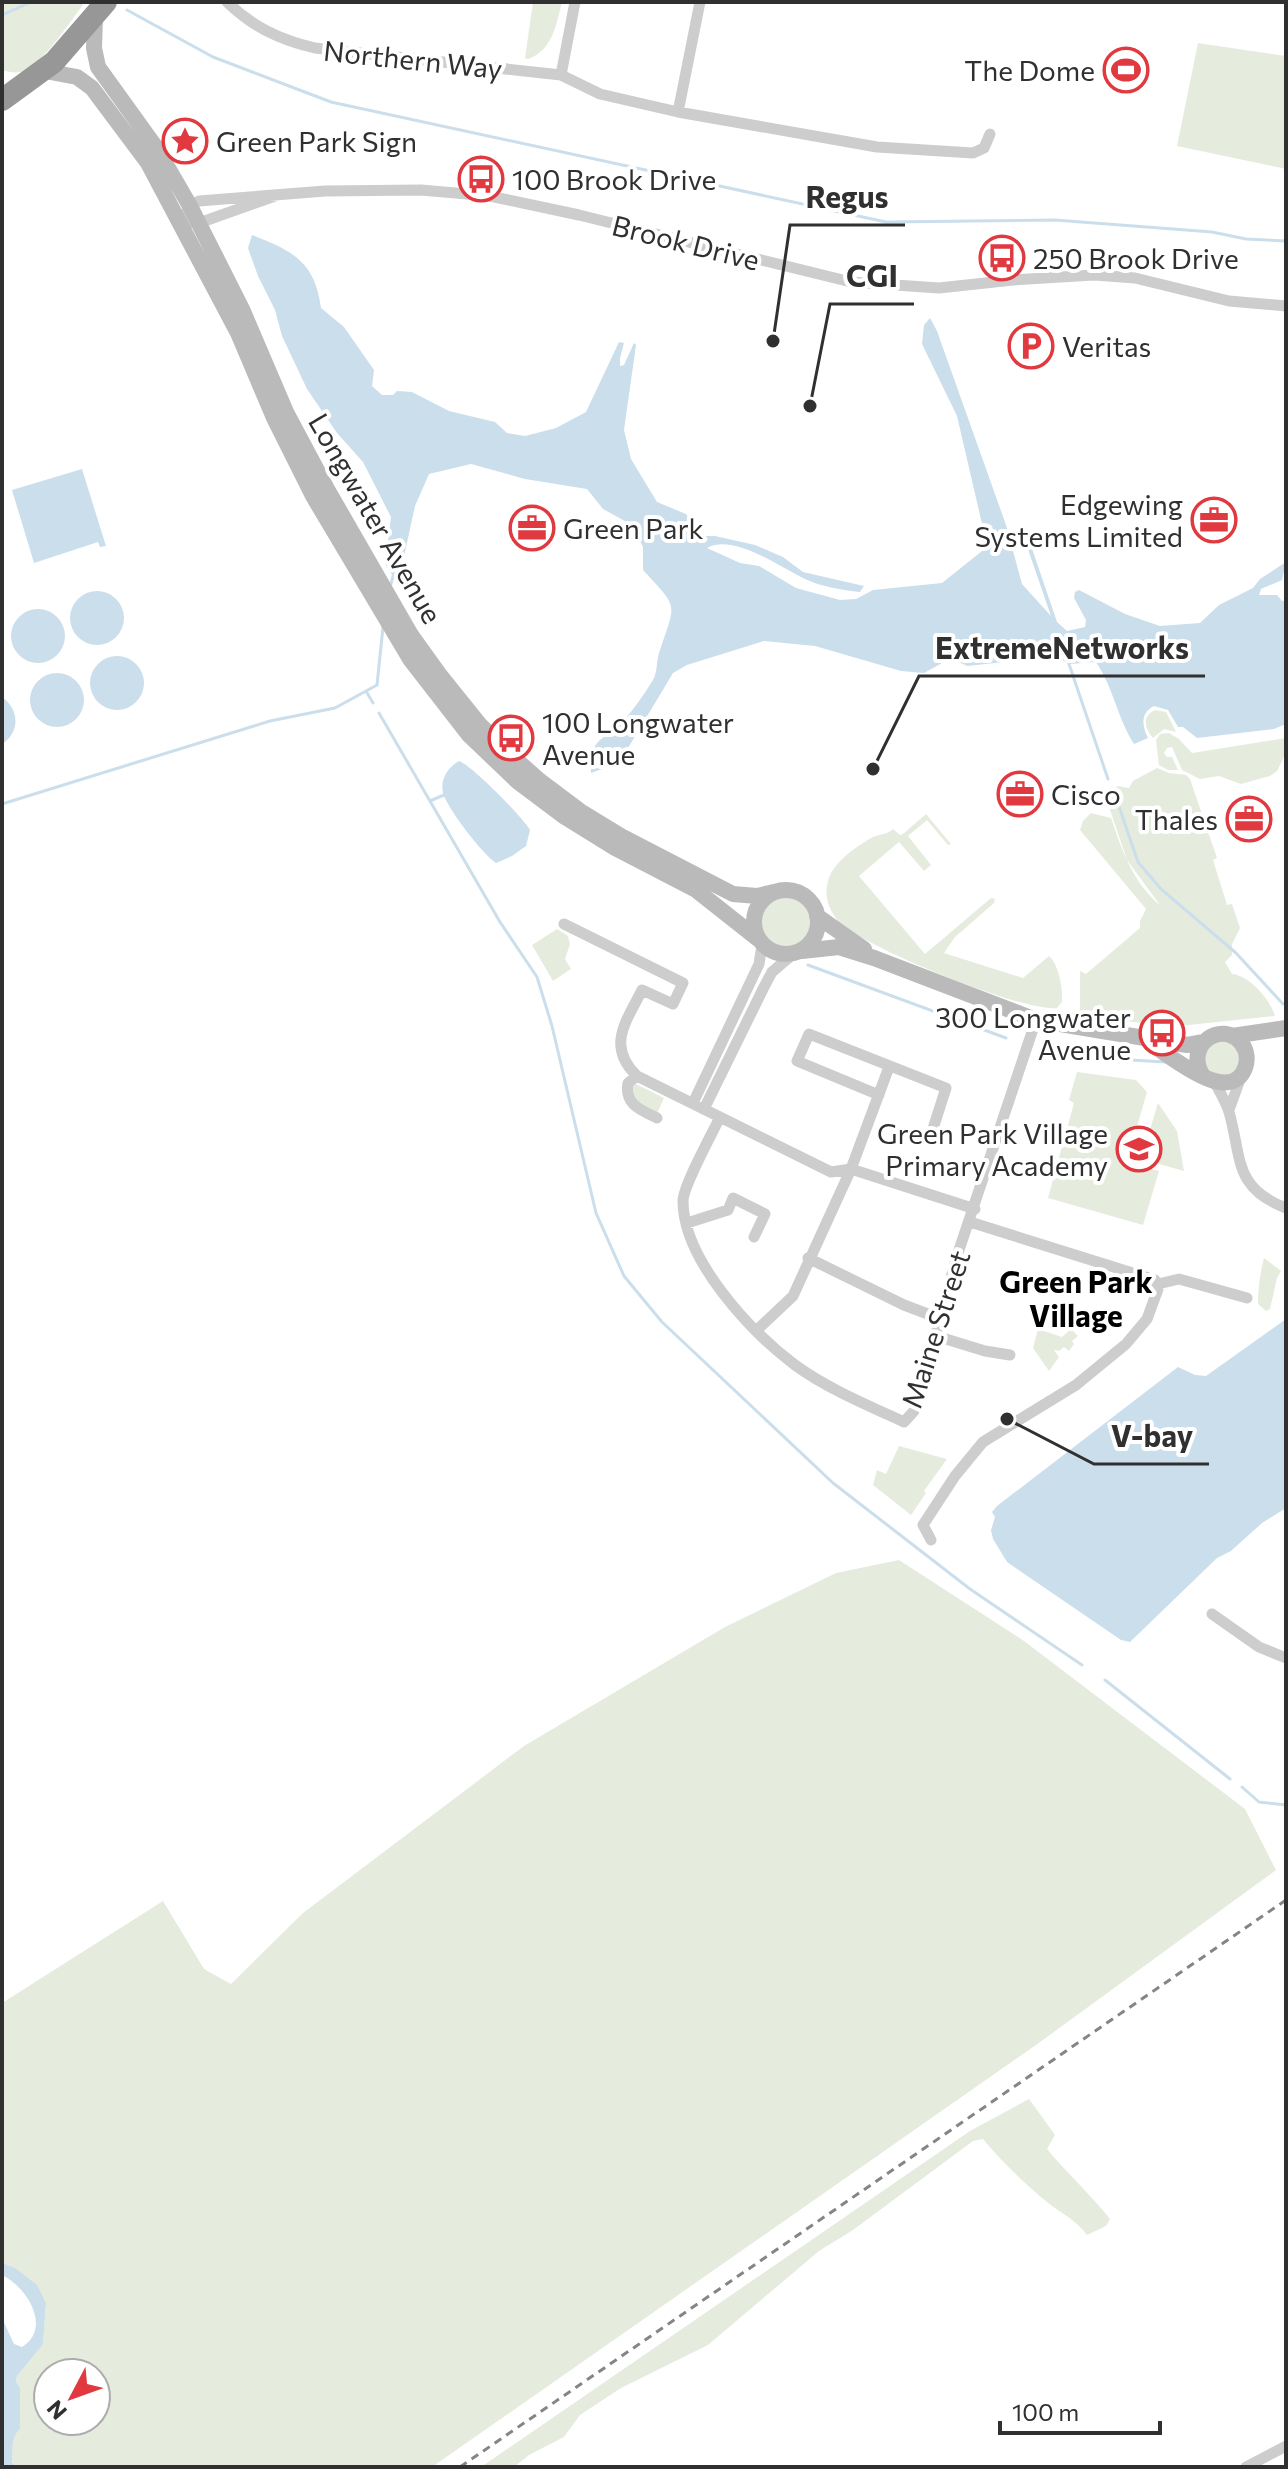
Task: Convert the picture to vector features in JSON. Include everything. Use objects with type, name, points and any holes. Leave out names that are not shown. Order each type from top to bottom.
[{"type":"highway","points":[[2,100],[36,77],[63,53],[100,9]]},
{"type":"highway","points":[[2,83],[36,77]]},
{"type":"street","name":"Northern Way","points":[[227,2],[268,33],[290,43],[561,75],[600,94],[678,112],[839,141],[903,149],[978,152],[984,148],[990,134]]},
{"type":"street","name":"Northern Way","points":[[240,2],[268,33]]},
{"type":"street","points":[[561,75],[575,2]]},
{"type":"street","points":[[678,112],[700,2]]},
{"type":"street","name":"Longwater Avenue","points":[[100,9],[94,48],[98,67],[157,149],[190,206],[242,309],[286,412],[327,489],[423,651],[480,725],[526,770],[559,796],[621,836],[733,894],[757,896],[774,892]]},
{"type":"street","name":"Longwater Avenue","points":[[36,77],[77,77],[92,88],[148,163],[238,333],[274,418],[313,496],[400,643],[469,735],[517,781],[598,838],[696,890],[760,942]]},
{"type":"street","name":"Brook Drive","points":[[190,206],[199,201],[219,199],[356,190],[421,190],[490,196],[593,218],[851,282],[939,288],[1028,278],[1094,275],[1135,278],[1229,301],[1286,306]]},
{"type":"street","name":"Brook Drive","points":[[180,222],[199,223],[275,196]]},
{"type":"street","points":[[180,222],[190,206]]},
{"type":"street","points":[[788,890],[803,895],[814,906],[817,916],[818,927],[814,938],[772,972],[698,1106],[759,964],[760,942],[753,923],[756,909],[774,892],[788,890]]},
{"type":"street","points":[[817,916],[874,958]]},
{"type":"street","points":[[564,924],[683,983],[673,1004],[642,990],[623,1030],[620,1046],[624,1063],[637,1076],[831,1172],[851,1169],[975,1209]]},
{"type":"street","points":[[760,942],[776,953],[839,947],[1036,1020],[1144,1039],[1187,1045],[1204,1042],[1218,1034],[1232,1036],[1282,1029]]},
{"type":"street","name":"Maine Street","points":[[720,1117],[683,1198],[687,1223],[700,1258],[714,1281],[757,1330],[794,1364],[827,1385],[904,1422],[914,1411],[956,1259],[1036,1020]]},
{"type":"street","points":[[1144,1039],[1209,1080],[1230,1083],[1282,1029]]},
{"type":"street","points":[[879,1095],[797,1061],[809,1034],[946,1088],[930,1138]]},
{"type":"street","points":[[1229,1110],[1244,1067],[1244,1047],[1232,1036]]},
{"type":"street","points":[[1204,1042],[1197,1061],[1229,1110],[1243,1174],[1258,1194],[1286,1208]]},
{"type":"street","points":[[757,1330],[793,1296],[851,1169],[889,1067]]},
{"type":"street","points":[[637,1076],[628,1083],[629,1100],[636,1108],[657,1118]]},
{"type":"street","points":[[687,1223],[728,1210],[733,1198],[765,1214],[754,1237]]},
{"type":"street","points":[[970,1222],[1155,1280],[1158,1284]]},
{"type":"street","points":[[808,1258],[904,1305],[941,1319]]},
{"type":"street","points":[[1158,1284],[1179,1279],[1247,1298]]},
{"type":"street","points":[[931,1540],[923,1525],[973,1452],[995,1434],[1076,1385],[1126,1344],[1147,1319],[1158,1284]]},
{"type":"street","points":[[936,1336],[1010,1355]]},
{"type":"street","points":[[1212,1614],[1259,1647],[1286,1658]]},
{"type":"street","points":[[1246,2467],[1286,2446]]},
{"type":"shaded area","points":[[2,2],[85,2],[47,52],[29,68],[16,72],[2,70]]},
{"type":"shaded area","points":[[533,2],[562,2],[548,43],[528,59],[525,58]]},
{"type":"shaded area","points":[[1198,43],[1286,56],[1286,169],[1177,146]]},
{"type":"shaded area","points":[[1155,710],[1166,712],[1176,732],[1164,729],[1153,738],[1146,722]]},
{"type":"shaded area","points":[[1169,733],[1192,753],[1286,738],[1286,753],[1277,771],[1270,776],[1241,784],[1219,776],[1200,779],[1182,770],[1172,747],[1164,753],[1172,757],[1178,770],[1168,770],[1159,765],[1156,740],[1160,734]]},
{"type":"shaded area","points":[[1157,768],[1186,775],[1217,858],[1213,860],[1227,905],[1232,904],[1240,928],[1232,944],[1232,955],[1225,962],[1232,974],[1246,979],[1258,989],[1275,1016],[1189,1025],[1149,1024],[1080,1015],[1080,971],[1086,974],[1140,928],[1146,909],[1080,830],[1091,813],[1111,818],[1127,859],[1105,795],[1118,786],[1129,788],[1133,781]],"holes":[[[1127,860],[1160,905],[1142,887]]]},
{"type":"shaded area","points":[[926,814],[951,844],[948,845],[927,820],[908,836],[931,865],[924,871],[899,842],[859,876],[925,954],[991,898],[995,899],[955,937],[944,953],[1023,978],[1049,956],[1061,984],[1062,1002],[1057,1008],[1012,1000],[943,975],[876,945],[838,921],[829,907],[826,891],[831,874],[840,861],[874,837],[893,829],[903,834]]},
{"type":"shaded area","points":[[786,896],[804,904],[812,922],[804,940],[786,948],[768,940],[760,922],[768,904]]},
{"type":"shaded area","points":[[557,929],[568,936],[570,944],[565,959],[571,969],[553,981],[532,945]]},
{"type":"shaded area","points":[[1219,1039],[1232,1043],[1240,1053],[1237,1071],[1214,1079],[1200,1058],[1201,1052]]},
{"type":"shaded area","points":[[1077,1072],[1136,1080],[1147,1092],[1127,1161],[1159,1171],[1143,1225],[1048,1198],[1074,1103],[1069,1100]]},
{"type":"shaded area","points":[[632,1082],[664,1098],[656,1116],[637,1107]]},
{"type":"shaded area","points":[[1158,1103],[1177,1131],[1184,1171],[1141,1159]]},
{"type":"shaded area","points":[[1264,1258],[1281,1271],[1270,1309],[1266,1311],[1258,1304]]},
{"type":"shaded area","points":[[1038,1329],[1062,1337],[1071,1329],[1078,1336],[1072,1341],[1074,1344],[1069,1351],[1064,1347],[1054,1350],[1059,1357],[1049,1371],[1033,1348]]},
{"type":"shaded area","points":[[899,1446],[947,1459],[911,1515],[873,1485],[877,1470],[886,1474]]},
{"type":"shaded area","points":[[899,1560],[1024,1641],[1245,1809],[1276,1870],[1036,2045],[432,2467],[16,2467],[10,2453],[20,2429],[17,2376],[43,2343],[46,2303],[27,2279],[2,2263],[2,2003],[163,1901],[204,1969],[231,1984],[303,1913],[524,1746],[725,1627],[836,1573]]},
{"type":"shaded area","points":[[1029,2099],[1055,2135],[1047,2149],[1110,2219],[1106,2226],[1087,2235],[1022,2180],[983,2139],[973,2141],[853,2230],[819,2251],[708,2345],[621,2388],[580,2415],[564,2437],[529,2455],[514,2467],[481,2467],[970,2131]]},
{"type":"water","points":[[252,235],[300,260],[313,279],[321,308],[344,327],[374,370],[372,386],[382,395],[393,395],[397,391],[412,392],[449,411],[495,422],[507,433],[525,436],[556,428],[586,412],[619,342],[624,343],[620,366],[624,365],[634,343],[624,430],[631,459],[657,502],[686,514],[703,536],[755,545],[783,557],[803,572],[864,586],[860,592],[825,586],[744,548],[718,545],[707,548],[740,563],[759,566],[796,588],[840,600],[856,599],[873,590],[942,583],[982,551],[986,541],[957,416],[922,344],[924,325],[930,318],[1006,525],[1022,584],[1051,616],[1021,529],[1025,528],[1057,622],[1067,631],[1085,627],[1086,620],[1074,598],[1079,590],[1125,614],[1160,626],[1200,623],[1219,605],[1253,588],[1260,579],[1286,562],[1282,580],[1261,589],[1259,595],[1277,595],[1282,601],[1286,600],[1286,724],[1274,729],[1197,738],[1183,727],[1178,727],[1168,710],[1154,706],[1146,712],[1144,720],[1148,738],[1134,744],[1096,662],[1069,664],[1054,655],[1021,655],[1004,662],[967,666],[951,658],[924,673],[901,671],[815,646],[764,641],[687,665],[673,673],[619,763],[591,773],[595,746],[624,720],[653,680],[671,614],[663,592],[643,570],[643,547],[632,525],[603,509],[587,489],[525,479],[471,464],[429,474],[415,506],[398,584],[385,564],[391,517],[363,462],[337,433],[307,389],[282,336],[275,310],[248,248]]},
{"type":"water","points":[[82,469],[106,546],[100,547],[98,542],[34,563],[12,490]]},
{"type":"water","points":[[97,591],[116,599],[124,618],[116,637],[97,645],[78,637],[70,618],[78,599]]},
{"type":"water","points":[[38,609],[57,617],[65,636],[57,655],[38,663],[19,655],[11,636],[19,617]]},
{"type":"water","points":[[117,656],[136,664],[144,683],[136,702],[117,710],[98,702],[90,683],[98,664]]},
{"type":"water","points":[[57,673],[76,681],[84,700],[76,719],[57,727],[38,719],[30,700],[38,681]]},
{"type":"water","points":[[2,697],[12,708],[16,721],[12,733],[2,744]]},
{"type":"water","points":[[459,761],[496,792],[530,830],[526,846],[512,856],[496,863],[466,831],[451,809],[442,788],[448,771]]},
{"type":"water","points":[[1286,1319],[1286,1508],[1262,1523],[1231,1551],[1217,1558],[1130,1642],[1121,1640],[1007,1562],[991,1530],[995,1517],[992,1512],[997,1506],[1178,1367],[1195,1375],[1206,1376]]},
{"type":"water","points":[[2,2263],[15,2268],[37,2285],[46,2303],[43,2344],[17,2376],[20,2429],[13,2440],[12,2462],[16,2467],[2,2467],[2,2318],[14,2344],[22,2347],[31,2339],[36,2319],[20,2288],[2,2275]]},
{"type":"waterway","points":[[2,15],[31,2]]},
{"type":"waterway","points":[[127,10],[213,57],[331,102],[886,222],[1055,220],[1286,241]]},
{"type":"waterway","points":[[390,588],[393,576]]},
{"type":"waterway","points":[[2,804],[270,721],[335,708],[377,685],[383,627]]},
{"type":"waterway","points":[[1069,664],[1108,779]]},
{"type":"waterway","points":[[366,691],[373,703]]},
{"type":"waterway","points":[[379,713],[500,922],[537,977],[552,1026],[596,1213],[624,1276],[662,1322],[833,1483],[970,1589],[1082,1665]]},
{"type":"waterway","points":[[1114,792],[1138,862],[1161,889],[1236,953],[1283,1004]]},
{"type":"waterway","points":[[430,801],[444,795]]},
{"type":"waterway","points":[[808,965],[1006,1038]]},
{"type":"waterway","points":[[1053,1051],[1097,1058],[1165,1062]]},
{"type":"waterway","points":[[1105,1680],[1230,1779]]},
{"type":"waterway","points":[[1242,1787],[1259,1802],[1286,1805]]},
{"type":"railway","points":[[460,2467],[1286,1900]]},
{"type":"place","name":"The Dome","points":[[1126,70]]},
{"type":"place","name":"Green Park Sign","points":[[185,141]]},
{"type":"place","name":"100 Brook Drive","points":[[481,179]]},
{"type":"place","name":"250 Brook Drive","points":[[1002,258]]},
{"type":"place","name":"Regus","points":[[773,341]]},
{"type":"place","name":"Veritas","points":[[1031,346]]},
{"type":"place","name":"CGI","points":[[810,406]]},
{"type":"place","name":"Edgewing Systems Limited","points":[[1214,520]]},
{"type":"place","name":"Green Park","points":[[532,528]]},
{"type":"place","name":"100 Longwater Avenue","points":[[511,738]]},
{"type":"place","name":"ExtremeNetworks","points":[[873,769]]},
{"type":"place","name":"Cisco","points":[[1020,794]]},
{"type":"place","name":"Thales","points":[[1249,819]]},
{"type":"place","name":"300 Longwater Avenue","points":[[1162,1033]]},
{"type":"place","name":"Green Park Village Primary Academy","points":[[1139,1149]]},
{"type":"place","name":"V-bay","points":[[1007,1419]]},
{"type":"district","name":"Green Park Village","points":[[1076,1297]]}]
